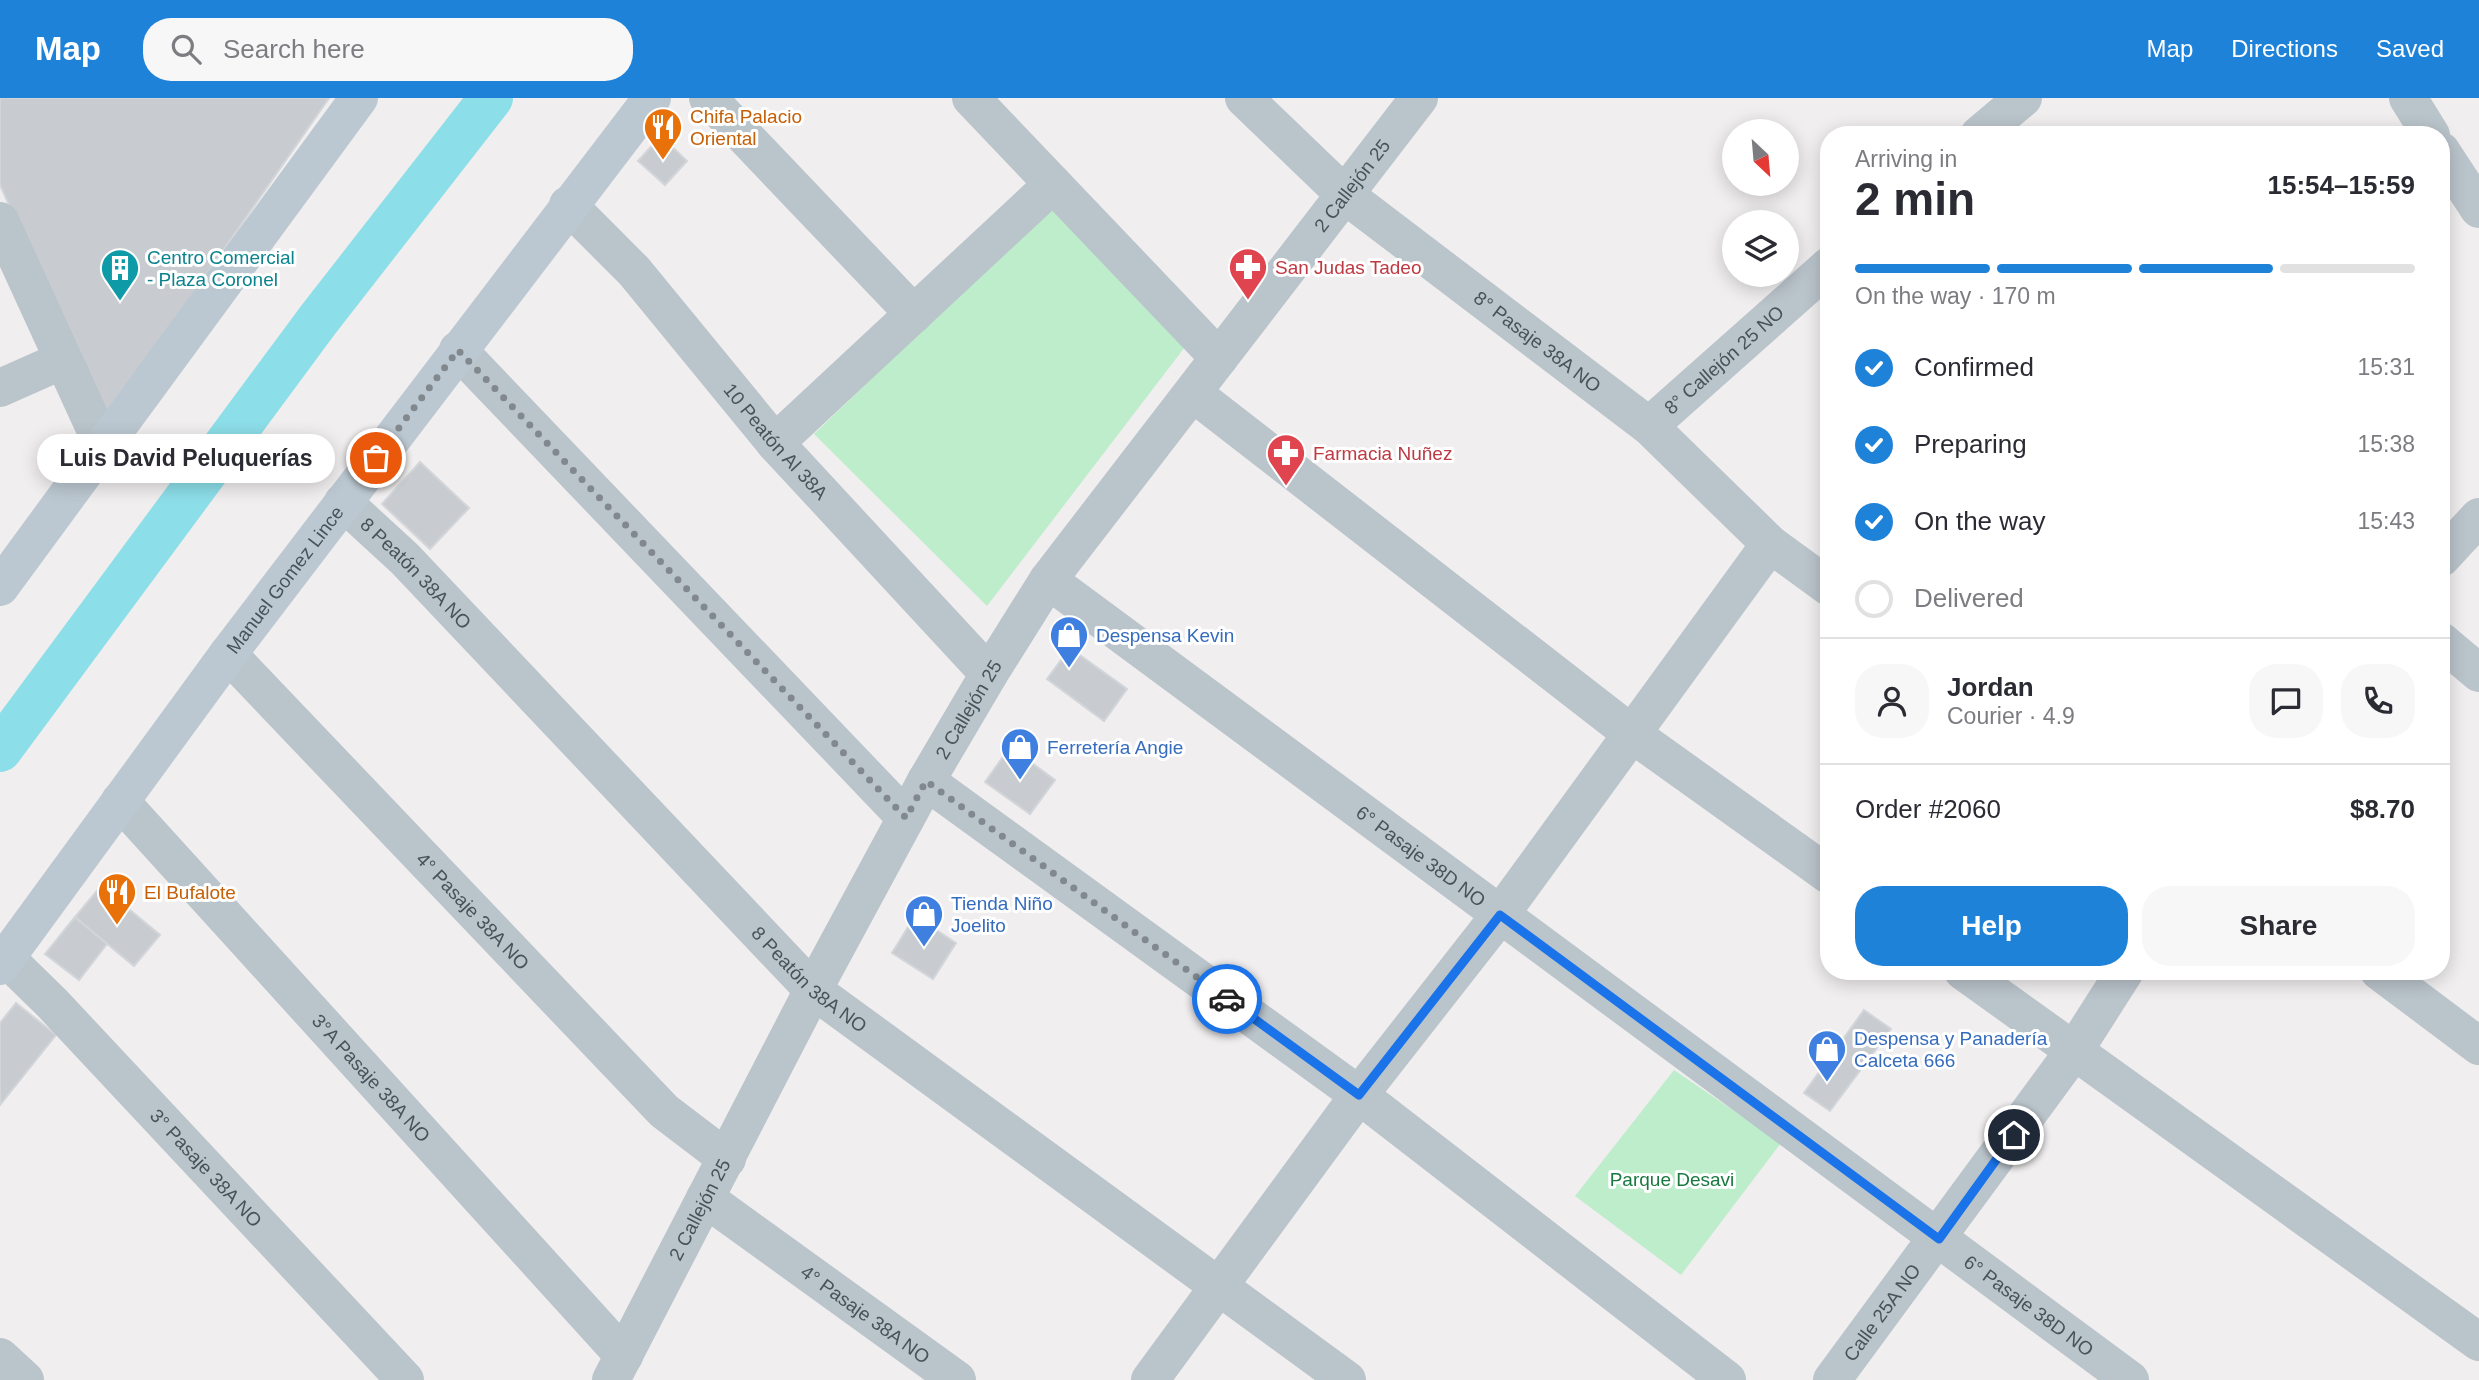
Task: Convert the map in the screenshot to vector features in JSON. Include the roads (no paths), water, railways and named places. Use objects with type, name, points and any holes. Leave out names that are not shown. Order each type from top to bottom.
[{"type":"main road","points":[[0,587],[359,98]]},
{"type":"main road","name":"Manuel Gomez Lince","points":[[3,962],[342,502],[652,98]]},
{"type":"street","points":[[708,98],[914,314]]},
{"type":"street","points":[[971,98],[1219,358]]},
{"type":"street","name":"8° Pasaje 38A NO","points":[[1244,98],[1345,195],[1649,426],[1770,544],[1820,580]]},
{"type":"street","name":"2 Callejón 25","points":[[618,1368],[813,990],[926,781],[1048,580],[1194,394],[1419,98]]},
{"type":"street","points":[[1990,126],[2023,98]]},
{"type":"street","points":[[2408,98],[2424,126]]},
{"type":"street","points":[[2450,169],[2479,209]]},
{"type":"street","points":[[775,443],[1053,184]]},
{"type":"street","name":"10 Peatón Al 38A","points":[[568,205],[634,271],[775,443],[989,674]]},
{"type":"street","points":[[0,221],[103,446]]},
{"type":"street","name":"8° Callejón 25 NO","points":[[1649,426],[1820,274]]},
{"type":"street","points":[[458,350],[906,818]]},
{"type":"street","points":[[0,388],[63,360]]},
{"type":"street","points":[[1194,394],[1632,734],[1820,869]]},
{"type":"street","name":"8 Peatón 38A NO","points":[[342,502],[405,559],[813,990],[1347,1380]]},
{"type":"street","points":[[2450,548],[2479,517]]},
{"type":"street","points":[[1150,1380],[1359,1095],[1500,915],[1770,544]]},
{"type":"street","name":"6° Pasaje 38D NO","points":[[1048,580],[2130,1380]]},
{"type":"street","points":[[2450,649],[2479,673]]},
{"type":"street","name":"4° Pasaje 38A NO","points":[[228,654],[664,1111],[727,1159]]},
{"type":"street","points":[[926,781],[1359,1095],[1727,1380]]},
{"type":"street","name":"3°A Pasaje 38A NO","points":[[120,801],[618,1368]]},
{"type":"street","name":"3° Pasaje 38A NO","points":[[3,962],[52,1003],[405,1380]]},
{"type":"street","points":[[1975,980],[2479,1342]]},
{"type":"street","name":"Calle 25A NO","points":[[1832,1380],[1939,1239],[2074,1051],[2119,980]]},
{"type":"street","points":[[2391,980],[2479,1046]]},
{"type":"street","name":"4° Pasaje 38A NO","points":[[705,1198],[957,1380]]},
{"type":"street","points":[[0,1357],[24,1380]]},
{"type":"waterway","points":[[0,750],[318,320],[491,98]]},
{"type":"place","name":"Chifa Palacio Oriental","points":[[663,161]]},
{"type":"place","name":"San Judas Tadeo","points":[[1248,301]]},
{"type":"place","name":"Centro Comercial - Plaza Coronel","points":[[120,302]]},
{"type":"place","name":"Luis David Peluquerías","points":[[376,458]]},
{"type":"place","name":"Farmacia Nuñez","points":[[1286,487]]},
{"type":"place","name":"Despensa Kevin","points":[[1069,669]]},
{"type":"place","name":"Ferretería Angie","points":[[1020,781]]},
{"type":"place","name":"El Bufalote","points":[[117,926]]},
{"type":"place","name":"Tienda Niño Joelito","points":[[924,948]]},
{"type":"place","name":"Despensa y Panadería Calceta 666","points":[[1827,1083]]},
{"type":"park label","name":"Parque Desavi","points":[[1672,1179]]}]
